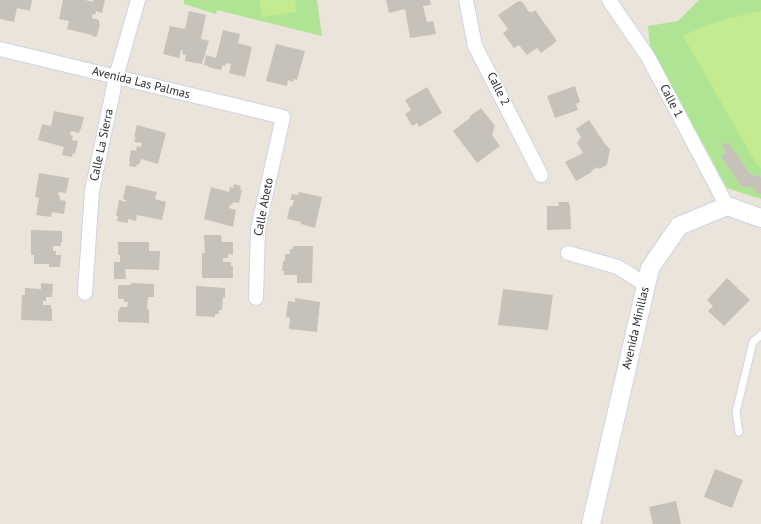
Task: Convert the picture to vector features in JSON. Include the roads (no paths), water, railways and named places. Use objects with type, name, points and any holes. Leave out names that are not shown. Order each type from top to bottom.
[{"type":"street","name":"Calle La Sierra","points":[[85,293],[92,191],[116,77],[138,0]]},
{"type":"street","name":"Calle 2","points":[[466,0],[475,46],[541,175]]},
{"type":"street","name":"Calle 1","points":[[609,0],[648,57],[727,206]]},
{"type":"street","name":"Avenida Las Palmas","points":[[0,49],[283,117]]},
{"type":"street","name":"Calle Abeto","points":[[256,298],[258,229],[283,117]]},
{"type":"street","points":[[727,206],[761,218]]},
{"type":"street","name":"Avenida Minillas","points":[[591,524],[650,268],[679,226],[727,206]]},
{"type":"street","points":[[568,253],[618,267],[646,285]]},
{"type":"lane","points":[[739,432],[736,412],[753,342],[761,335]]}]
